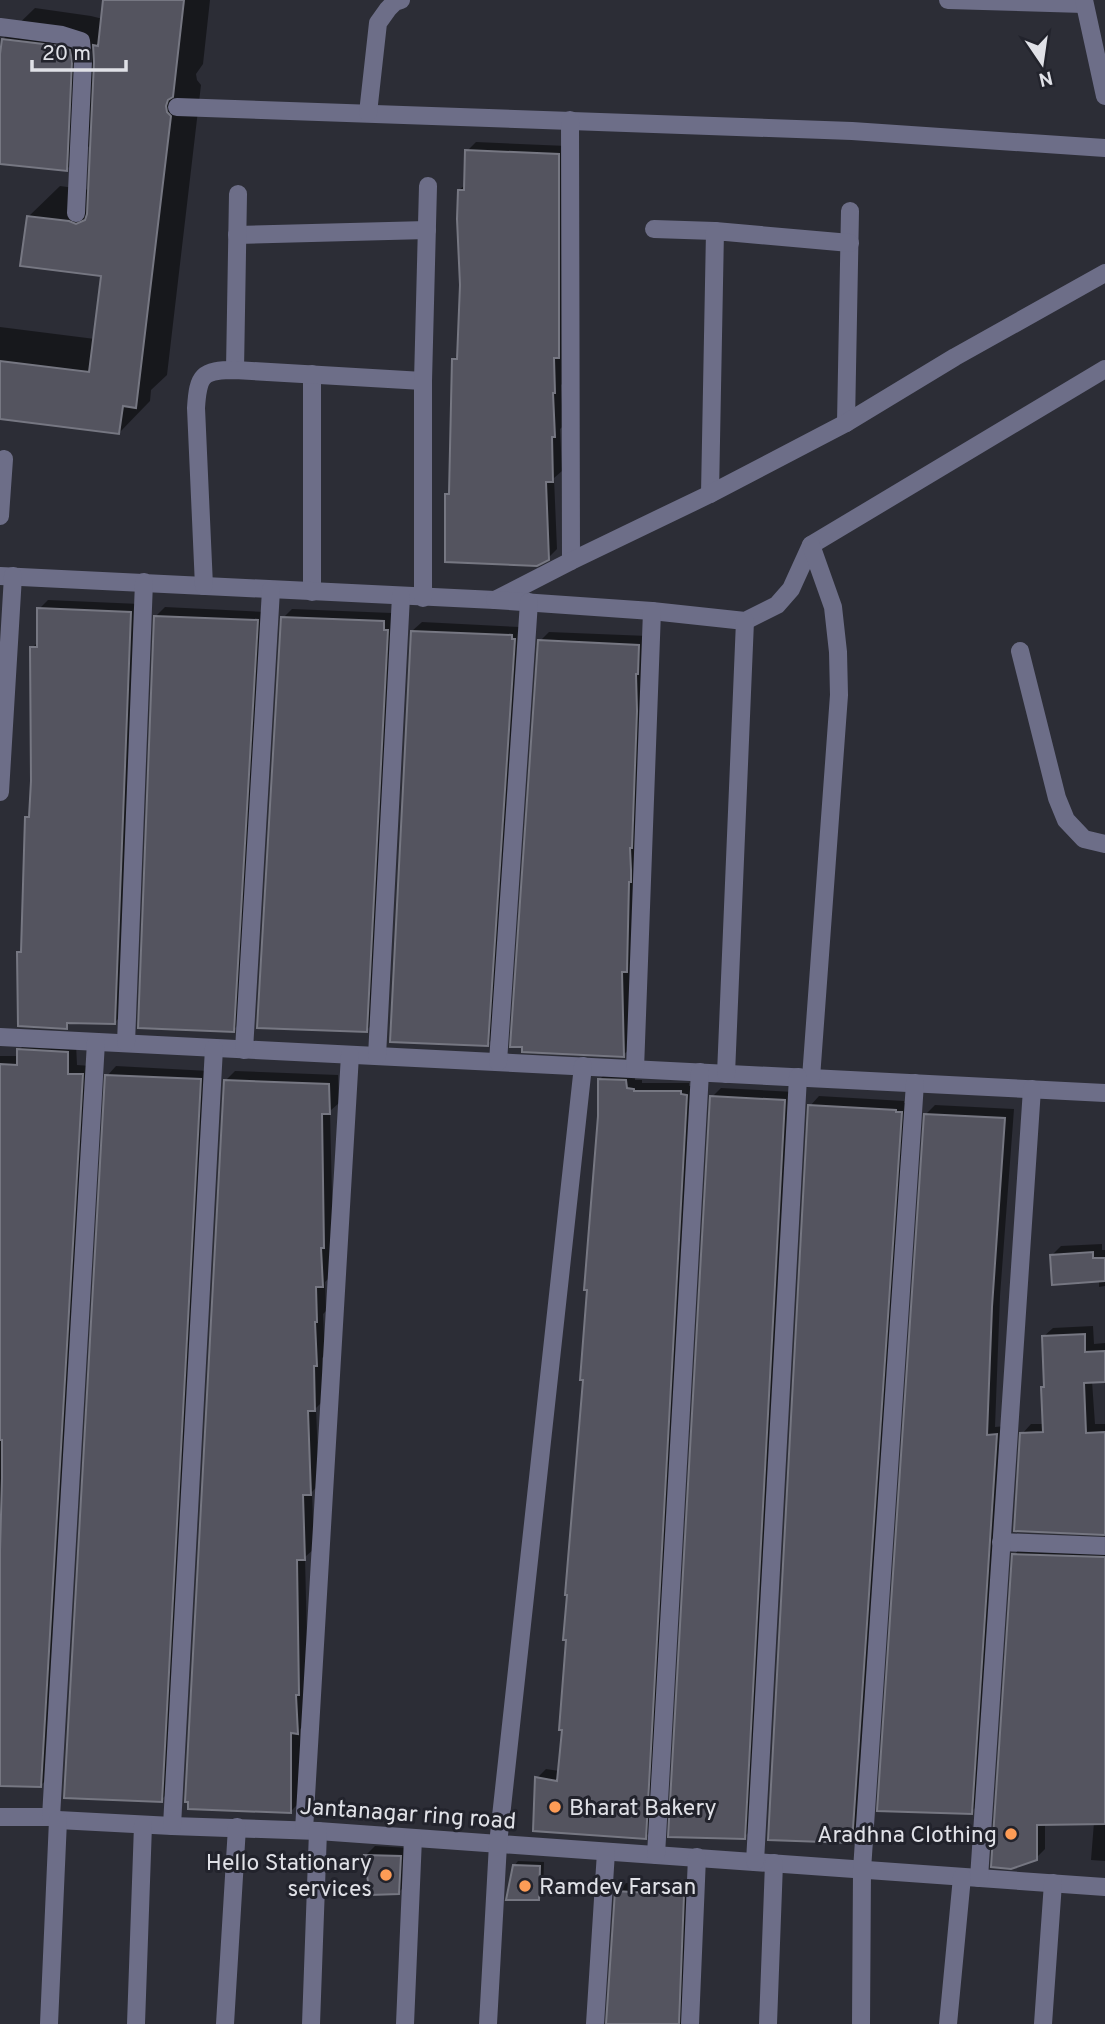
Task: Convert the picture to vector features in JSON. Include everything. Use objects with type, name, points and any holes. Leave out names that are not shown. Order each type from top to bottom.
[{"type":"street","points":[[948,0],[1084,2],[1100,49],[1105,96]]},
{"type":"street","points":[[368,113],[378,23],[392,3]]},
{"type":"street","points":[[0,27],[62,34],[81,41],[83,61],[76,212]]},
{"type":"street","points":[[177,107],[852,131],[1105,148]]},
{"type":"street","points":[[570,120],[571,561]]},
{"type":"street","points":[[423,598],[428,186]]},
{"type":"street","points":[[235,370],[238,194]]},
{"type":"street","points":[[846,424],[850,211]]},
{"type":"street","points":[[654,229],[715,231],[850,243]]},
{"type":"street","points":[[237,234],[427,230]]},
{"type":"street","points":[[710,494],[715,231]]},
{"type":"street","points":[[495,600],[846,424],[955,357],[1105,273]]},
{"type":"street","points":[[0,792],[7,576],[495,600],[652,611],[745,621],[777,605],[791,589],[811,545],[1105,369]]},
{"type":"street","points":[[204,586],[196,408],[197,390],[202,377],[215,370],[235,370],[424,381]]},
{"type":"street","points":[[312,374],[312,592]]},
{"type":"street","points":[[0,516],[4,459]]},
{"type":"street","points":[[755,1862],[804,1077],[839,695],[834,607],[811,545]]},
{"type":"street","points":[[126,1044],[144,582]]},
{"type":"street","points":[[244,1050],[271,590]]},
{"type":"street","points":[[377,1056],[401,596]]},
{"type":"street","points":[[498,1062],[529,603]]},
{"type":"street","points":[[635,1069],[652,611]]},
{"type":"street","points":[[726,1074],[745,621]]},
{"type":"street","points":[[1020,651],[1057,798],[1066,820],[1084,839],[1105,844]]},
{"type":"street","points":[[0,1037],[1105,1093]]},
{"type":"street","points":[[50,2024],[54,1818],[96,1042]]},
{"type":"street","points":[[172,1826],[214,1048]]},
{"type":"street","points":[[311,2024],[311,1831],[350,1055]]},
{"type":"street","points":[[488,2024],[498,1844],[583,1066]]},
{"type":"street","points":[[656,1855],[700,1072]]},
{"type":"street","points":[[862,2024],[862,1870],[915,1083]]},
{"type":"street","points":[[948,2024],[970,1877],[1001,1542],[1032,1089]]},
{"type":"street","points":[[1001,1542],[1105,1546]]},
{"type":"street","name":"Jantanagar ring road","points":[[0,1817],[311,1831],[1105,1887]]},
{"type":"street","points":[[136,2024],[143,1825]]},
{"type":"street","points":[[225,2024],[237,1827]]},
{"type":"street","points":[[405,2024],[412,1838]]},
{"type":"street","points":[[595,2024],[606,1852]]},
{"type":"street","points":[[690,2024],[697,1857]]},
{"type":"street","points":[[768,2024],[774,1863]]},
{"type":"street","points":[[1043,2024],[1053,1883]]},
{"type":"building","points":[[103,0],[184,0],[173,97],[168,100],[166,106],[171,116],[136,408],[123,406],[119,434],[0,419],[0,361],[89,372],[101,276],[20,266],[27,216],[76,224],[85,220],[87,214],[93,45],[98,46]]},
{"type":"building","points":[[2,39],[60,46],[70,50],[72,61],[67,171],[0,164]]},
{"type":"building","points":[[465,150],[559,154],[559,358],[554,358],[553,482],[546,482],[549,560],[537,566],[445,562],[445,494],[449,494],[452,359],[457,359],[460,285],[458,190],[464,190]]},
{"type":"building","points":[[37,608],[131,612],[115,1024],[67,1023],[67,1029],[18,1026],[17,952],[21,952],[25,817],[29,817],[31,781],[30,647],[37,647]]},
{"type":"building","points":[[154,616],[258,620],[234,1032],[138,1028]]},
{"type":"building","points":[[281,617],[384,621],[384,630],[388,630],[367,1032],[257,1028]]},
{"type":"building","points":[[411,631],[512,635],[512,639],[515,639],[488,1046],[390,1042]]},
{"type":"building","points":[[538,640],[639,645],[627,972],[622,972],[624,1057],[522,1052],[522,1047],[510,1047]]},
{"type":"building","points":[[17,1049],[68,1052],[68,1074],[83,1074],[41,1787],[0,1786],[0,1064],[17,1065]]},
{"type":"building","points":[[105,1075],[201,1079],[162,1802],[64,1798]]},
{"type":"building","points":[[598,1079],[626,1080],[627,1088],[634,1091],[681,1091],[681,1094],[687,1095],[646,1839],[533,1831],[535,1777],[557,1781],[562,1730],[559,1730],[566,1640],[563,1640],[565,1595],[583,1380],[580,1380],[587,1290],[584,1290],[598,1116]]},
{"type":"building","points":[[224,1080],[329,1084],[330,1114],[322,1114],[323,1287],[316,1287],[315,1411],[308,1411],[311,1495],[303,1495],[305,1560],[297,1560],[299,1695],[296,1695],[298,1734],[291,1733],[291,1813],[188,1809],[188,1802],[185,1802]]},
{"type":"building","points":[[710,1096],[785,1100],[745,1839],[668,1837]]},
{"type":"building","points":[[808,1105],[902,1112],[852,1843],[768,1840]]},
{"type":"building","points":[[924,1114],[1005,1118],[992,1307],[987,1435],[997,1434],[972,1814],[877,1811]]},
{"type":"building","points":[[1093,1252],[1093,1258],[1105,1258],[1105,1281],[1052,1285],[1050,1255]]},
{"type":"building","points":[[1085,1334],[1085,1352],[1105,1351],[1105,1382],[1084,1383],[1086,1433],[1105,1432],[1105,1535],[1014,1531],[1020,1433],[1043,1432],[1042,1336]]},
{"type":"building","points":[[1012,1554],[1105,1557],[1105,1824],[1037,1825],[1037,1860],[1011,1869],[991,1867]]},
{"type":"building","name":"Hello Stationary services","points":[[364,1855],[401,1856],[399,1894],[370,1895]]},
{"type":"building","points":[[513,1865],[540,1866],[539,1900],[506,1900]]},
{"type":"building","points":[[615,1891],[684,1895],[679,2024],[606,2024]]},
{"type":"place","name":"Bharat Bakery","points":[[555,1807]]},
{"type":"place","name":"Aradhna Clothing","points":[[1011,1834]]},
{"type":"place","name":"Hello Stationary services","points":[[386,1875]]},
{"type":"place","name":"Ramdev Farsan","points":[[525,1886]]}]
